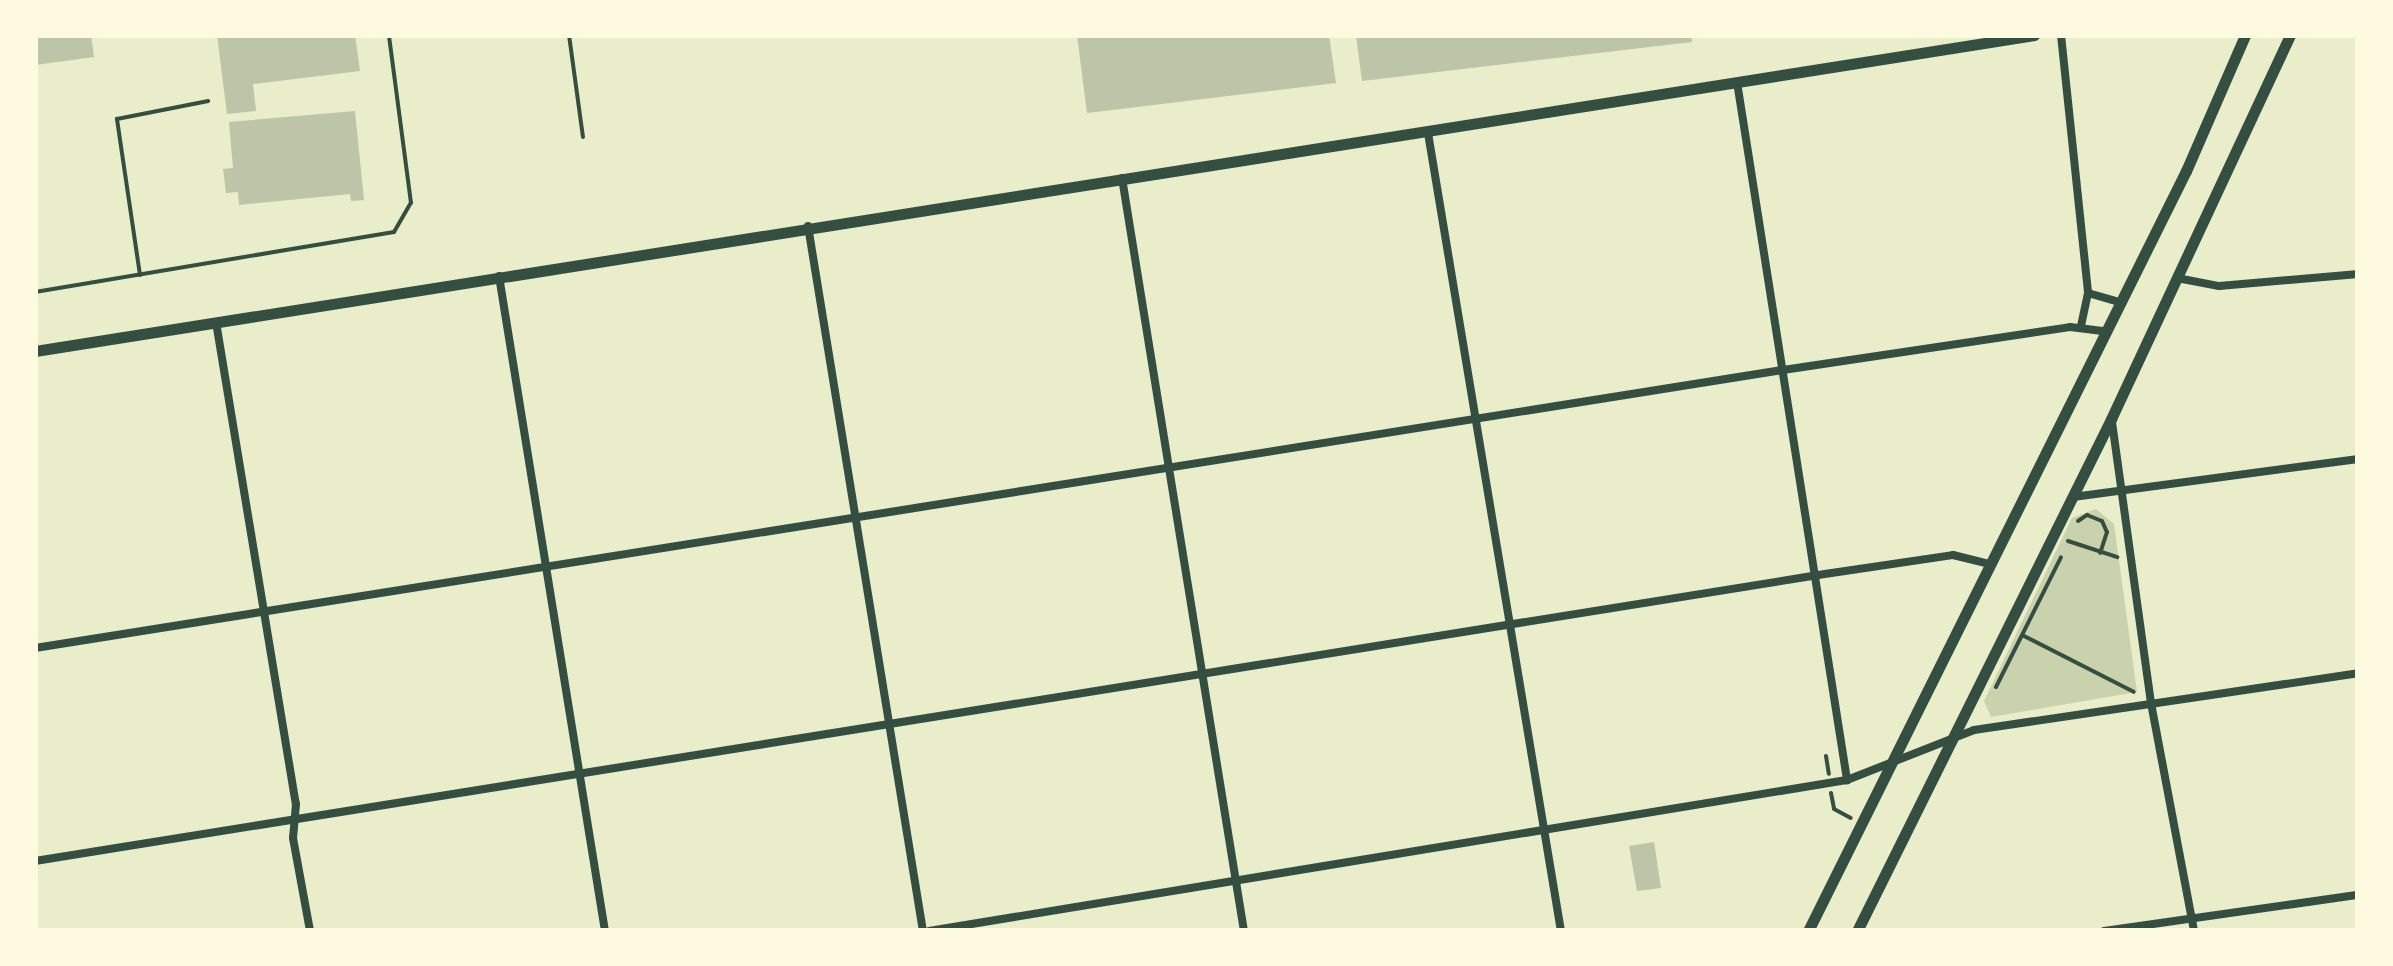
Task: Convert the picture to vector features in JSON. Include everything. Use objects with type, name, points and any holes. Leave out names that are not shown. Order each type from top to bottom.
[{"type":"main road","points":[[35,351],[808,226],[1428,134],[2034,35]]},
{"type":"main road","points":[[1808,931],[1894,765],[2245,35]]},
{"type":"main road","points":[[1857,931],[2111,420],[2290,35]]},
{"type":"street","points":[[2061,35],[2088,292],[2081,326]]},
{"type":"street","points":[[1737,82],[1818,575],[1846,780]]},
{"type":"street","points":[[1428,134],[1560,931]]},
{"type":"street","points":[[1122,178],[1164,469],[1244,931]]},
{"type":"street","points":[[808,226],[926,931],[1545,833],[1846,780],[1894,765],[1952,737],[2358,673]]},
{"type":"street","points":[[2176,278],[2219,286],[2358,274]]},
{"type":"street","points":[[499,276],[606,931]]},
{"type":"street","points":[[2088,292],[2118,302]]},
{"type":"street","points":[[216,322],[264,613],[310,931]]},
{"type":"street","points":[[35,648],[1783,370],[2081,326],[2105,331]]},
{"type":"street","points":[[2111,420],[2124,486],[2151,703],[2194,931]]},
{"type":"street","points":[[2073,497],[2124,486],[2357,459],[2358,474]]},
{"type":"street","points":[[35,861],[1818,575],[1954,555],[1988,564]]},
{"type":"street","points":[[2104,931],[2358,894]]},
{"type":"lane","points":[[35,292],[381,238],[404,224],[411,203],[390,35]]},
{"type":"lane","points":[[569,35],[583,138]]},
{"type":"lane","points":[[140,275],[117,119],[208,101]]},
{"type":"path","points":[[1989,700],[2024,636],[2077,522],[2094,515],[2107,532],[2100,553]]},
{"type":"path","points":[[2068,540],[2117,557]]},
{"type":"path","points":[[2024,636],[2151,703]]},
{"type":"green space","points":[[2096,509],[2114,524],[2137,692],[1991,717],[1984,701],[2072,518]]},
{"type":"building","points":[[35,35],[91,35],[94,57],[35,65]]},
{"type":"building","points":[[217,35],[355,35],[360,71],[253,84],[256,111],[227,114]]},
{"type":"building","points":[[1077,35],[1329,35],[1336,83],[1087,113]]},
{"type":"building","points":[[1356,35],[1691,35],[1692,42],[1362,81]]},
{"type":"building","points":[[355,111],[364,200],[351,201],[350,194],[239,205],[238,192],[226,193],[223,169],[233,168],[229,122]]},
{"type":"building","points":[[1654,842],[1661,888],[1637,891],[1629,846]]}]
